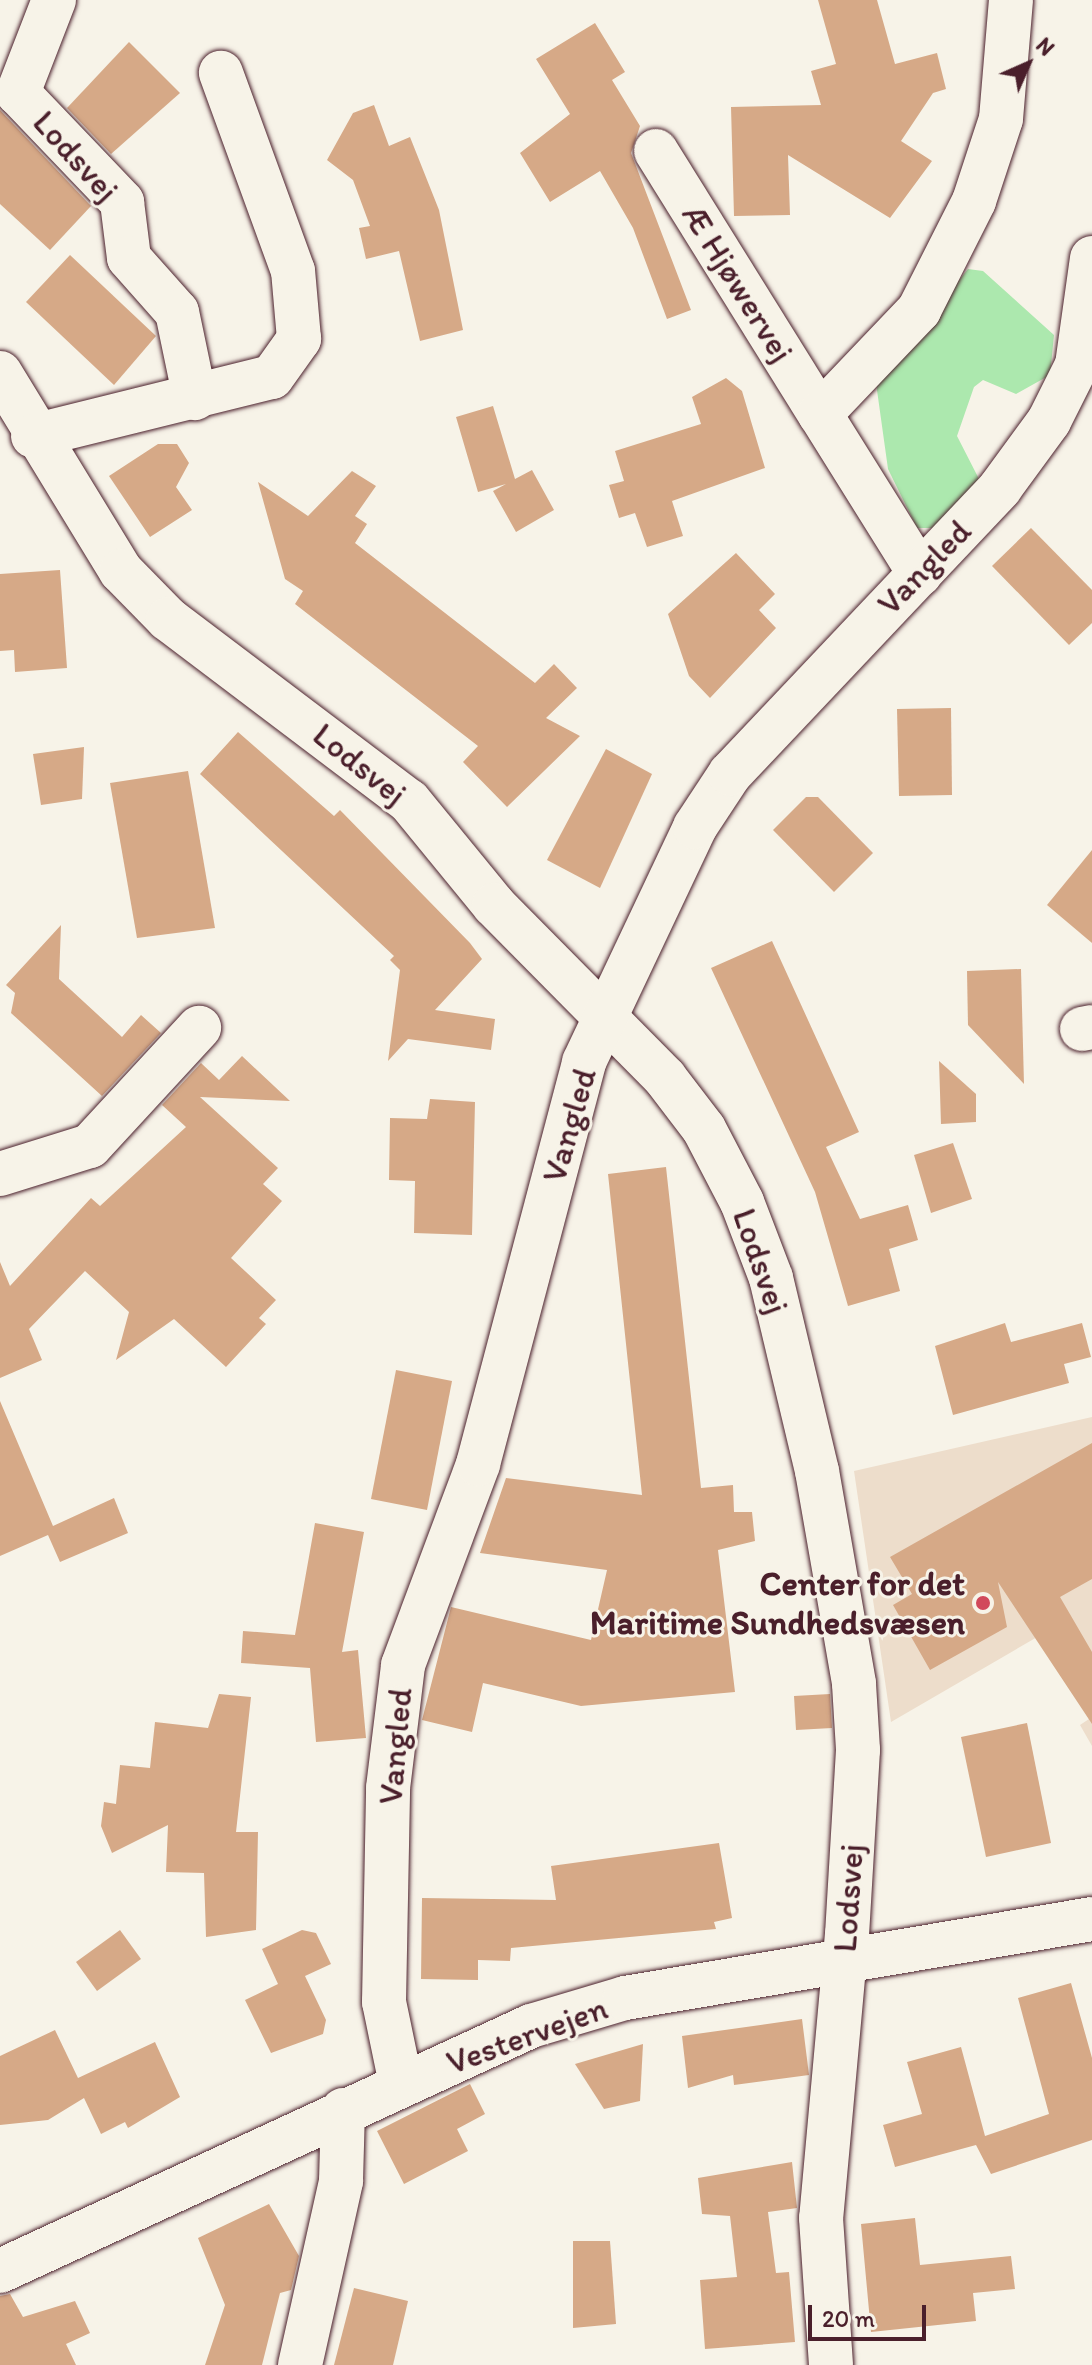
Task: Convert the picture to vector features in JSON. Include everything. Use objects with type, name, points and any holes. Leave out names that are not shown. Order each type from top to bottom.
[{"type":"street","name":"Lodsvej","points":[[54,0],[18,93],[122,202],[129,258],[177,312],[195,398]]},
{"type":"street","points":[[820,414],[919,310],[974,201],[1001,119],[1011,0]]},
{"type":"street","points":[[33,436],[272,377],[299,339],[293,271],[221,73]]},
{"type":"street","name":"Æ Hjøwervej","points":[[656,151],[920,574]]},
{"type":"street","name":"Vangled","points":[[401,2084],[384,2002],[388,1788],[403,1665],[478,1464],[584,1062],[609,1020],[654,909],[730,774],[1008,477],[1085,366],[1092,258]]},
{"type":"street","name":"Lodsvej","points":[[0,373],[33,436],[121,571],[149,600],[409,801],[494,905],[609,1020],[704,1129],[771,1278],[849,1633],[858,1750],[845,1957],[821,2218],[831,2365]]},
{"type":"street","points":[[0,1174],[90,1146],[199,1028]]},
{"type":"street","name":"Vestervejen","points":[[0,2271],[343,2110],[531,2026],[612,2002],[845,1957],[1092,1919]]},
{"type":"street","points":[[300,2365],[341,2181],[343,2110]]},
{"type":"shaded area","name":"Center for det Maritime Sundhedsvæsen","points":[[1092,1417],[1092,1746],[1080,1725],[1089,1719],[1039,1636],[891,1722],[854,1471]]},
{"type":"green space","points":[[968,269],[983,271],[1054,335],[1050,375],[1016,394],[983,380],[974,387],[957,436],[979,479],[936,528],[917,528],[888,469],[876,383]]},
{"type":"building","points":[[818,0],[877,0],[895,64],[937,53],[946,89],[933,93],[901,141],[932,161],[890,218],[788,155],[790,215],[734,216],[731,107],[821,105],[811,71],[836,64]]},
{"type":"building","points":[[595,23],[625,72],[612,80],[640,126],[631,153],[691,310],[667,319],[633,228],[600,171],[550,202],[520,153],[570,114],[536,59]]},
{"type":"building","points":[[129,42],[180,93],[111,154],[67,108]]},
{"type":"building","points":[[374,105],[389,146],[410,137],[439,210],[463,330],[420,341],[399,251],[366,259],[359,228],[370,226],[353,180],[327,160],[353,113]]},
{"type":"building","points":[[0,110],[91,206],[50,250],[0,204]]},
{"type":"building","points":[[70,255],[156,336],[114,385],[26,302]]},
{"type":"building","points":[[726,378],[742,391],[765,468],[672,501],[683,536],[647,547],[635,513],[619,518],[609,485],[624,481],[615,451],[701,424],[692,397]]},
{"type":"building","points":[[493,406],[515,479],[532,470],[554,510],[516,532],[493,491],[506,484],[478,492],[456,417]]},
{"type":"building","points":[[158,444],[177,444],[189,463],[176,487],[192,510],[150,537],[109,476]]},
{"type":"building","points":[[352,471],[376,486],[355,516],[367,524],[355,543],[535,683],[554,664],[577,688],[546,718],[580,736],[507,807],[463,762],[478,746],[295,604],[303,591],[285,579],[258,482],[308,516]]},
{"type":"building","points":[[1031,528],[1092,590],[1092,623],[1069,645],[992,566]]},
{"type":"building","points":[[736,553],[775,594],[759,610],[776,628],[710,698],[689,676],[668,614]]},
{"type":"building","points":[[60,570],[67,668],[15,672],[14,650],[0,651],[0,574]]},
{"type":"building","points":[[951,708],[952,795],[899,796],[897,709]]},
{"type":"building","points":[[238,732],[334,816],[340,810],[470,943],[482,959],[435,1010],[495,1019],[491,1050],[408,1039],[388,1061],[400,970],[390,960],[394,956],[200,774]]},
{"type":"building","points":[[84,747],[82,799],[41,805],[33,754]]},
{"type":"building","points":[[606,749],[652,774],[600,888],[547,860]]},
{"type":"building","points":[[188,771],[215,928],[137,938],[110,783]]},
{"type":"building","points":[[806,797],[818,797],[873,853],[834,892],[773,830]]},
{"type":"building","points":[[1092,850],[1092,943],[1047,905]]},
{"type":"building","points":[[61,925],[59,979],[122,1037],[141,1015],[161,1033],[102,1096],[11,1013],[15,993],[6,985]]},
{"type":"building","points":[[772,941],[859,1132],[826,1147],[860,1219],[908,1205],[918,1240],[889,1249],[900,1291],[848,1306],[815,1192],[711,968]]},
{"type":"building","points":[[1021,969],[1024,1084],[968,1025],[967,971]]},
{"type":"building","points":[[242,1056],[290,1101],[200,1097],[278,1168],[263,1184],[282,1201],[231,1258],[276,1300],[259,1318],[266,1324],[226,1367],[174,1319],[116,1360],[129,1312],[85,1271],[29,1329],[42,1360],[0,1378],[0,1262],[10,1286],[91,1198],[100,1206],[186,1127],[162,1105],[201,1063],[219,1080]]},
{"type":"building","points":[[939,1061],[976,1094],[976,1122],[941,1124]]},
{"type":"building","points":[[430,1099],[475,1102],[472,1235],[414,1233],[415,1181],[389,1180],[390,1118],[427,1119]]},
{"type":"building","points":[[953,1143],[972,1199],[931,1213],[914,1155]]},
{"type":"building","points":[[666,1167],[701,1488],[733,1485],[734,1512],[752,1512],[755,1541],[718,1550],[735,1692],[581,1706],[483,1683],[472,1732],[422,1720],[451,1607],[591,1640],[607,1570],[480,1553],[506,1478],[642,1495],[608,1174]]},
{"type":"building","points":[[1005,1323],[1011,1342],[1082,1323],[1091,1357],[1064,1364],[1069,1383],[953,1415],[935,1346]]},
{"type":"building","points":[[396,1370],[452,1381],[427,1510],[371,1499]]},
{"type":"building","points":[[0,1401],[53,1526],[114,1498],[128,1533],[60,1562],[48,1535],[0,1556]]},
{"type":"building","points":[[1092,1443],[1092,1579],[1060,1597],[1092,1652],[1092,1724],[998,1582],[1007,1627],[930,1670],[893,1605],[912,1594],[890,1557]]},
{"type":"building","points":[[315,1523],[364,1532],[342,1652],[358,1650],[366,1738],[316,1742],[310,1668],[241,1663],[243,1631],[295,1635]]},
{"type":"building","points":[[219,1694],[251,1697],[236,1832],[258,1832],[256,1930],[206,1937],[204,1873],[166,1872],[168,1825],[112,1853],[101,1826],[104,1802],[116,1804],[120,1765],[150,1768],[155,1722],[208,1728]]},
{"type":"building","points":[[830,1694],[832,1728],[796,1730],[794,1696]]},
{"type":"building","points":[[1027,1723],[1051,1843],[986,1857],[961,1737]]},
{"type":"building","points":[[719,1843],[732,1918],[714,1922],[716,1929],[511,1948],[510,1961],[478,1960],[478,1980],[421,1979],[422,1898],[556,1900],[551,1866]]},
{"type":"building","points":[[120,1930],[141,1959],[97,1991],[76,1962]]},
{"type":"building","points":[[302,1930],[316,1933],[331,1964],[305,1976],[326,2020],[323,2034],[271,2053],[245,2000],[278,1984],[262,1949]]},
{"type":"building","points":[[1071,1983],[1092,2058],[1092,2140],[991,2174],[976,2145],[895,2167],[883,2125],[922,2114],[907,2062],[961,2047],[985,2136],[1049,2114],[1018,1998]]},
{"type":"building","points":[[802,2019],[809,2075],[734,2085],[733,2075],[688,2088],[682,2036]]},
{"type":"building","points":[[55,2030],[78,2078],[155,2042],[180,2097],[128,2128],[125,2122],[101,2134],[84,2098],[48,2120],[0,2125],[0,2056]]},
{"type":"building","points":[[643,2044],[640,2101],[604,2109],[575,2064]]},
{"type":"building","points":[[470,2084],[485,2114],[457,2129],[468,2151],[404,2184],[377,2131]]},
{"type":"building","points":[[792,2162],[797,2208],[768,2212],[776,2273],[789,2272],[795,2342],[705,2349],[700,2280],[737,2277],[730,2216],[702,2214],[698,2178]]},
{"type":"building","points":[[269,2204],[299,2256],[291,2290],[280,2293],[262,2365],[205,2365],[225,2305],[198,2238]]},
{"type":"building","points":[[915,2218],[920,2265],[1011,2256],[1015,2289],[973,2293],[976,2321],[871,2332],[861,2224]]},
{"type":"building","points":[[573,2241],[610,2241],[616,2324],[573,2328]]},
{"type":"building","points":[[354,2288],[408,2301],[393,2365],[334,2365]]},
{"type":"building","points":[[10,2294],[23,2317],[75,2301],[90,2333],[66,2344],[76,2365],[0,2365],[0,2296]]},
{"type":"place","name":"Center for det Maritime Sundhedsvæsen","points":[[983,1603]]}]
